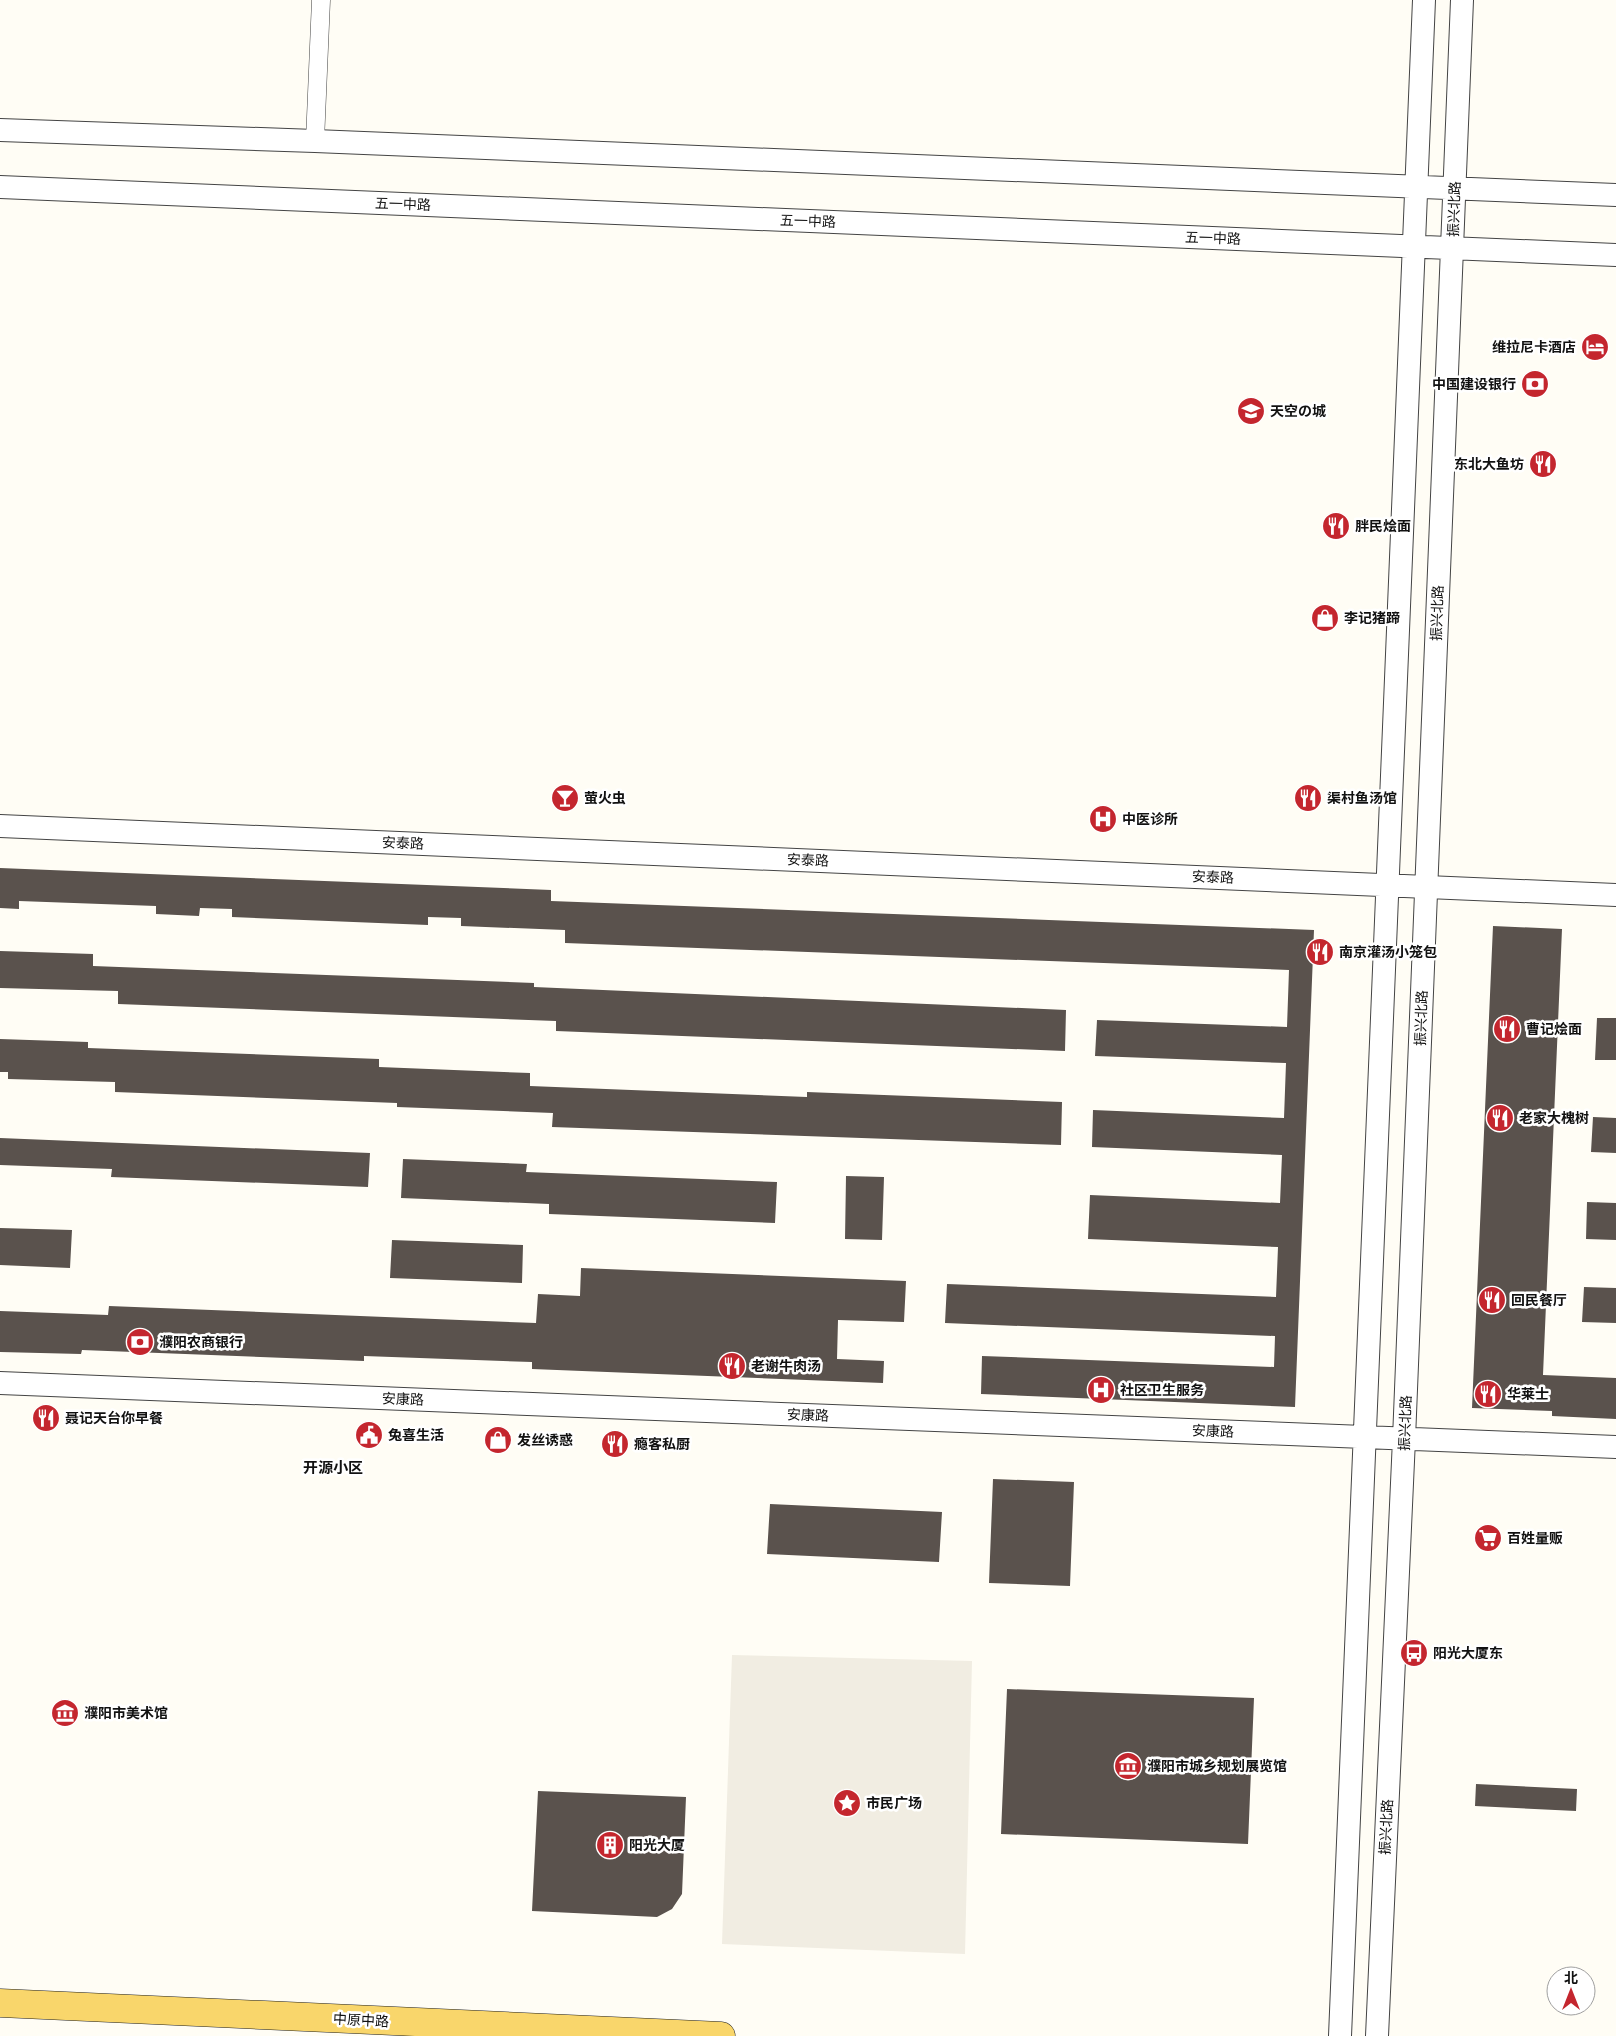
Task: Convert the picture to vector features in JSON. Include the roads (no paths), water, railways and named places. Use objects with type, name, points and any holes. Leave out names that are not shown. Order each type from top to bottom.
[{"type":"main road","name":"中原中路","points":[[0,2003],[721,2036]]},
{"type":"street","points":[[315,141],[321,0]]},
{"type":"street","points":[[1340,2036],[1424,0]]},
{"type":"street","name":"振兴北路","points":[[1377,2036],[1404,1439],[1462,0]]},
{"type":"street","points":[[0,130],[315,141],[1616,195]]},
{"type":"street","name":"五一中路","points":[[0,188],[1616,255]]},
{"type":"street","name":"安泰路","points":[[0,826],[1616,895]]},
{"type":"street","name":"安康路","points":[[0,1383],[1616,1447]]},
{"type":"place","name":"维拉尼卡酒店","points":[[1595,347]]},
{"type":"place","name":"中国建设银行","points":[[1535,384]]},
{"type":"place","name":"天空の城","points":[[1251,411]]},
{"type":"place","name":"东北大鱼坊","points":[[1543,464]]},
{"type":"place","name":"胖民烩面","points":[[1336,526]]},
{"type":"place","name":"李记猪蹄","points":[[1325,618]]},
{"type":"place","name":"萤火虫","points":[[565,798]]},
{"type":"place","name":"渠村鱼汤馆","points":[[1308,798]]},
{"type":"place","name":"中医诊所","points":[[1103,819]]},
{"type":"place","name":"南京灌汤小笼包","points":[[1320,952]]},
{"type":"place","name":"曹记烩面","points":[[1507,1029]]},
{"type":"place","name":"老家大槐树","points":[[1500,1118]]},
{"type":"place","name":"回民餐厅","points":[[1492,1300]]},
{"type":"place","name":"濮阳农商银行","points":[[140,1342]]},
{"type":"place","name":"老谢牛肉汤","points":[[732,1366]]},
{"type":"place","name":"社区卫生服务","points":[[1101,1390]]},
{"type":"place","name":"华莱士","points":[[1488,1394]]},
{"type":"place","name":"聂记天台你早餐","points":[[46,1418]]},
{"type":"place","name":"兔喜生活","points":[[369,1435]]},
{"type":"place","name":"发丝诱惑","points":[[498,1440]]},
{"type":"place","name":"瘾客私厨","points":[[615,1444]]},
{"type":"place","name":"百姓量贩","points":[[1488,1538]]},
{"type":"place","name":"阳光大厦东","points":[[1414,1653]]},
{"type":"place","name":"濮阳市美术馆","points":[[65,1713]]},
{"type":"place","name":"濮阳市城乡规划展览馆","points":[[1128,1766]]},
{"type":"place","name":"市民广场","points":[[847,1803]]},
{"type":"place","name":"阳光大厦","points":[[610,1845]]},
{"type":"district","name":"开源小区","points":[[333,1468]]}]
